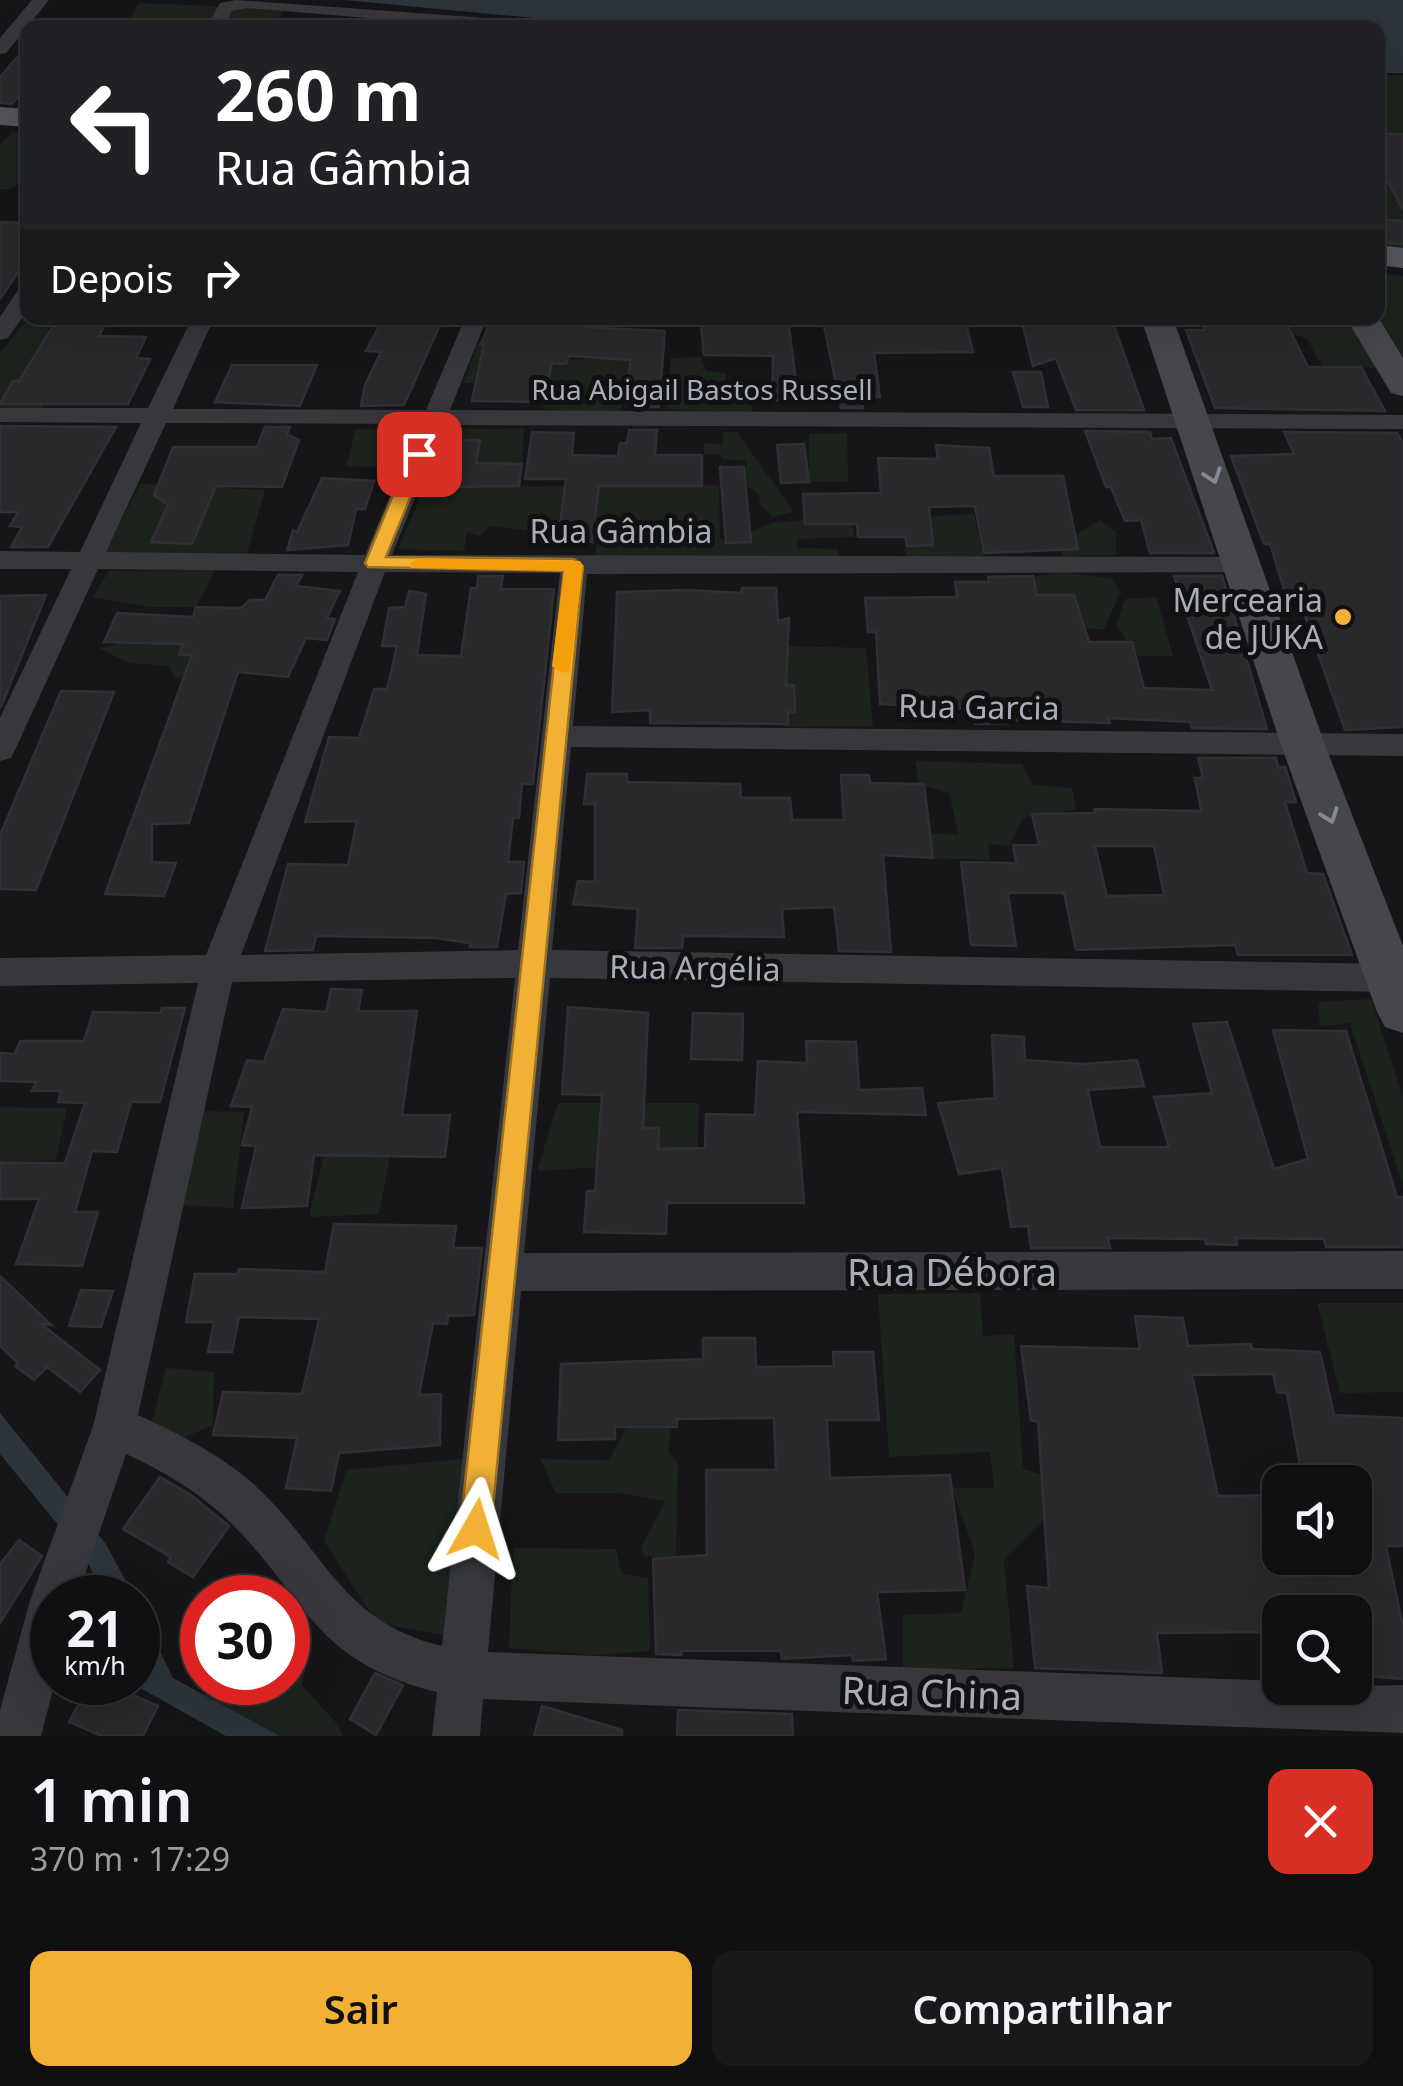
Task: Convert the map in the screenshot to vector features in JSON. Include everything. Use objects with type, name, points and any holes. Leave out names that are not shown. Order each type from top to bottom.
[{"type":"main road","points":[[1160,325],[1304,745],[1397,995]]},
{"type":"main road","points":[[1366,325],[1403,386]]},
{"type":"street","points":[[25,20],[41,0]]},
{"type":"street","points":[[217,20],[226,7],[247,3],[468,20]]},
{"type":"street","points":[[352,20],[357,10]]},
{"type":"street","points":[[4,45],[20,26]]},
{"type":"street","points":[[0,333],[20,304]]},
{"type":"street","points":[[2,744],[200,325]]},
{"type":"street","points":[[62,1575],[114,1426],[218,970],[374,563],[473,325]]},
{"type":"street","name":"Rua Abigail Bastos Russell","points":[[0,415],[1403,422]]},
{"type":"street","name":"Rua Gâmbia","points":[[0,560],[574,566],[1242,563]]},
{"type":"street","points":[[456,1736],[574,566]]},
{"type":"street","name":"Rua Garcia","points":[[555,736],[1403,745]]},
{"type":"street","name":"Rua Argélia","points":[[0,972],[534,964],[1397,995]]},
{"type":"street","name":"Rua Débora","points":[[500,1272],[1403,1270]]},
{"type":"street","name":"Rua China","points":[[114,1426],[168,1450],[244,1505],[331,1611],[357,1635],[379,1650],[461,1676],[1403,1708]]},
{"type":"street","points":[[13,1721],[30,1670]]},
{"type":"shaded area","points":[[344,0],[1403,0],[1403,73],[1385,73],[1385,20],[555,20]]},
{"type":"shaded area","points":[[139,3],[285,9],[277,20],[128,20]]},
{"type":"shaded area","points":[[1385,75],[1403,75],[1403,252],[1385,251]]},
{"type":"shaded area","points":[[12,132],[20,133],[20,183],[10,189],[0,189],[0,145]]},
{"type":"shaded area","points":[[1385,274],[1403,276],[1403,365],[1382,325]]},
{"type":"shaded area","points":[[22,325],[50,325],[48,330],[103,331],[77,364],[54,375],[13,381],[3,399],[44,400],[40,413],[0,411],[0,353]]},
{"type":"shaded area","points":[[1353,325],[1378,368],[1322,366],[1307,339],[1266,326]]},
{"type":"shaded area","points":[[478,343],[522,347],[537,360],[631,358],[620,414],[543,409],[547,384],[463,383]]},
{"type":"shaded area","points":[[701,357],[706,371],[726,373],[725,398],[751,397],[752,413],[666,409],[671,358]]},
{"type":"shaded area","points":[[524,428],[522,464],[448,465],[445,487],[719,485],[720,539],[750,542],[749,533],[772,523],[821,518],[852,501],[854,537],[797,539],[797,548],[837,549],[840,558],[596,559],[597,500],[564,500],[558,534],[489,526],[480,536],[467,532],[464,551],[398,549],[450,429]]},
{"type":"shaded area","points":[[356,429],[416,430],[396,468],[346,466]]},
{"type":"shaded area","points":[[723,432],[737,432],[794,512],[773,517],[761,506],[758,493],[743,484],[747,461],[705,454],[703,443],[723,444]]},
{"type":"shaded area","points":[[847,433],[848,482],[809,482],[809,434]]},
{"type":"shaded area","points":[[140,484],[265,490],[246,556],[104,555]]},
{"type":"shaded area","points":[[974,514],[984,559],[909,559],[902,547],[933,545],[930,516]]},
{"type":"shaded area","points":[[1100,520],[1116,532],[1116,555],[1062,556],[1061,545]]},
{"type":"shaded area","points":[[215,570],[196,607],[149,607],[93,597],[109,571]]},
{"type":"shaded area","points":[[1062,572],[1113,579],[1120,593],[1104,629],[1075,624],[1033,595],[1029,578]]},
{"type":"shaded area","points":[[1156,597],[1173,656],[1138,656],[1116,626],[1125,599]]},
{"type":"shaded area","points":[[130,641],[183,641],[180,655],[219,655],[223,667],[175,678],[169,666],[129,663],[99,648]]},
{"type":"shaded area","points":[[779,646],[866,648],[873,726],[783,727]]},
{"type":"shaded area","points":[[915,761],[1022,764],[1033,785],[1072,788],[1076,810],[1024,817],[1009,846],[988,844],[990,860],[924,858],[930,833],[959,835],[949,793],[919,784]]},
{"type":"shaded area","points":[[1371,999],[1403,1097],[1403,1186],[1350,1023],[1320,1026],[1318,1002]]},
{"type":"shaded area","points":[[558,1103],[699,1103],[697,1170],[602,1167],[537,1171]]},
{"type":"shaded area","points":[[0,1107],[67,1108],[56,1160],[0,1163]]},
{"type":"shaded area","points":[[204,1111],[244,1112],[233,1208],[181,1205]]},
{"type":"shaded area","points":[[334,1113],[390,1156],[379,1214],[309,1217]]},
{"type":"shaded area","points":[[980,1293],[983,1336],[1014,1334],[1023,1469],[1043,1475],[1046,1517],[1004,1559],[1014,1668],[903,1670],[903,1615],[961,1613],[975,1553],[952,1488],[994,1488],[990,1452],[889,1457],[878,1294]]},
{"type":"shaded area","points":[[1317,1303],[1403,1303],[1403,1392],[1340,1393]]},
{"type":"shaded area","points":[[166,1368],[214,1372],[213,1425],[180,1439],[150,1429]]},
{"type":"shaded area","points":[[635,1411],[671,1428],[668,1451],[678,1464],[676,1557],[645,1557],[641,1548],[665,1501],[618,1493],[556,1493],[540,1459],[609,1460]]},
{"type":"shaded area","points":[[0,1413],[106,1544],[122,1575],[93,1575],[87,1560],[0,1454]]},
{"type":"shaded area","points":[[472,1458],[454,1637],[377,1623],[324,1541],[346,1470]]},
{"type":"shaded area","points":[[513,1548],[616,1549],[622,1574],[648,1578],[650,1651],[595,1655],[509,1648]]},
{"type":"shaded area","points":[[160,1651],[173,1678],[180,1682],[180,1705],[223,1705],[280,1736],[226,1736],[160,1699]]},
{"type":"shaded area","points":[[310,1694],[343,1736],[279,1736],[221,1705],[310,1705]]},
{"type":"building","points":[[20,54],[20,95],[12,104],[0,103],[0,77]]},
{"type":"building","points":[[1385,134],[1403,134],[1403,210],[1385,176]]},
{"type":"building","points":[[1385,220],[1403,221],[1403,244],[1385,243]]},
{"type":"building","points":[[0,222],[20,223],[20,269],[0,299]]},
{"type":"building","points":[[54,325],[104,325],[99,336],[146,337],[136,358],[150,359],[128,404],[0,404],[13,381],[19,381]]},
{"type":"building","points":[[380,325],[440,325],[404,405],[361,406],[365,385],[381,352],[366,351]]},
{"type":"building","points":[[489,325],[581,325],[665,331],[659,407],[631,407],[633,392],[626,392],[631,360],[569,356],[566,364],[552,363],[544,402],[472,401],[481,344]]},
{"type":"building","points":[[789,325],[798,400],[772,400],[773,356],[704,355],[701,326]]},
{"type":"building","points":[[967,325],[973,352],[874,353],[880,397],[861,397],[863,408],[841,408],[824,326]]},
{"type":"building","points":[[1023,325],[1114,325],[1144,410],[1076,410],[1056,358],[1033,366]]},
{"type":"building","points":[[1203,325],[1287,325],[1308,367],[1361,367],[1385,411],[1215,408],[1186,330],[1205,330]]},
{"type":"building","points":[[232,365],[317,365],[300,406],[215,402]]},
{"type":"building","points":[[1013,372],[1041,372],[1048,407],[1023,407]]},
{"type":"building","points":[[0,426],[116,427],[48,547],[11,547],[22,527],[10,526],[18,512],[0,512]]},
{"type":"building","points":[[265,427],[290,427],[287,434],[299,440],[282,487],[216,486],[192,544],[151,542],[168,505],[154,495],[173,447],[257,447]]},
{"type":"building","points":[[629,430],[657,430],[655,455],[702,455],[702,486],[599,486],[592,542],[558,541],[566,479],[525,479],[532,432],[574,433],[572,455],[618,456],[620,443],[627,443]]},
{"type":"building","points":[[1085,431],[1150,432],[1152,439],[1171,438],[1214,553],[1150,553],[1141,520],[1125,521],[1111,487],[1106,487]]},
{"type":"building","points":[[1284,432],[1397,433],[1403,443],[1403,727],[1345,730],[1300,602],[1288,602],[1270,544],[1264,544],[1231,456],[1294,454]]},
{"type":"building","points":[[458,440],[480,440],[476,463],[522,464],[519,486],[444,487],[448,465],[454,465]]},
{"type":"building","points":[[804,444],[809,482],[781,483],[777,445]]},
{"type":"building","points":[[936,445],[989,448],[994,476],[1063,476],[1078,549],[984,553],[975,506],[929,507],[933,545],[907,546],[905,537],[858,537],[857,524],[805,524],[803,494],[881,493],[878,458],[938,459]]},
{"type":"building","points":[[720,467],[744,467],[751,542],[726,543]]},
{"type":"building","points":[[322,478],[374,481],[365,509],[356,509],[348,545],[287,550],[293,530],[297,532]]},
{"type":"building","points":[[278,575],[302,575],[296,586],[340,591],[327,618],[335,619],[327,640],[306,638],[288,677],[238,672],[189,823],[152,824],[152,862],[176,863],[164,896],[105,894],[192,655],[179,655],[183,644],[104,642],[117,613],[193,617],[196,607],[241,608],[250,600],[265,600]]},
{"type":"building","points":[[478,576],[503,576],[501,589],[554,589],[533,784],[522,784],[519,818],[513,818],[508,862],[524,862],[521,893],[506,894],[497,947],[470,947],[470,943],[435,938],[316,936],[313,950],[265,951],[288,864],[348,865],[357,821],[305,822],[329,737],[359,738],[374,689],[387,689],[397,646],[382,646],[389,608],[405,607],[409,591],[426,594],[417,655],[461,656],[471,588],[477,588]]},
{"type":"building","points":[[1033,576],[1037,595],[1074,595],[1089,642],[1132,642],[1144,688],[1212,690],[1174,576],[1222,576],[1267,729],[1192,728],[1190,722],[1108,718],[1110,723],[1010,720],[1011,723],[975,724],[972,709],[880,704],[876,632],[868,632],[865,598],[957,597],[955,582]]},
{"type":"building","points":[[742,588],[776,588],[778,621],[789,618],[786,685],[794,685],[795,712],[788,712],[788,724],[650,723],[650,710],[612,712],[617,592],[741,593]]},
{"type":"building","points":[[46,595],[1,707],[0,707],[0,596]]},
{"type":"building","points":[[61,691],[114,692],[36,890],[0,889],[0,835]]},
{"type":"building","points":[[1198,758],[1276,758],[1278,767],[1285,767],[1296,802],[1285,802],[1307,873],[1323,874],[1352,955],[1238,955],[1235,945],[1076,950],[1064,893],[1008,893],[1016,946],[971,945],[961,862],[1016,863],[1013,845],[1039,845],[1032,814],[1095,813],[1094,809],[1201,811],[1195,778],[1203,778]],"holes":[[[1095,846],[1154,846],[1164,895],[1107,896]]]},
{"type":"building","points":[[587,774],[627,774],[627,782],[740,784],[741,798],[790,798],[792,820],[844,820],[841,775],[869,775],[870,783],[924,784],[933,858],[883,855],[891,952],[839,951],[834,907],[782,909],[784,937],[683,936],[682,948],[635,948],[638,909],[573,904],[578,881],[595,882],[595,804],[584,804]]},
{"type":"building","points":[[331,989],[362,990],[358,1011],[417,1011],[402,1115],[450,1115],[445,1157],[314,1155],[307,1206],[242,1208],[256,1146],[242,1145],[252,1107],[231,1106],[247,1060],[264,1062],[283,1009],[326,1012]]},
{"type":"building","points":[[568,1007],[648,1013],[643,1128],[659,1128],[658,1149],[705,1148],[706,1114],[755,1115],[758,1061],[807,1063],[806,1041],[856,1042],[859,1090],[922,1088],[926,1115],[797,1112],[804,1203],[667,1203],[666,1234],[584,1232],[587,1191],[595,1191],[602,1095],[562,1094]]},
{"type":"building","points":[[162,1008],[185,1008],[160,1102],[131,1102],[117,1152],[92,1151],[75,1212],[98,1212],[82,1266],[16,1264],[39,1199],[0,1199],[0,1163],[65,1163],[85,1103],[58,1102],[61,1091],[32,1091],[36,1082],[0,1081],[0,1053],[15,1054],[20,1041],[84,1041],[93,1012],[161,1013]]},
{"type":"building","points":[[693,1013],[743,1014],[742,1060],[691,1059]]},
{"type":"building","points":[[1227,1022],[1274,1169],[1308,1159],[1273,1030],[1346,1031],[1397,1197],[1403,1197],[1403,1247],[1326,1247],[1324,1239],[1236,1238],[1237,1245],[1206,1244],[1205,1239],[1108,1238],[1110,1248],[1031,1248],[1028,1226],[1011,1227],[1002,1168],[959,1174],[938,1103],[995,1098],[992,1035],[1024,1037],[1025,1060],[1082,1064],[1137,1060],[1144,1086],[1088,1090],[1100,1147],[1169,1147],[1154,1097],[1212,1093],[1193,1024]]},
{"type":"building","points":[[334,1224],[456,1226],[453,1248],[482,1248],[474,1315],[448,1316],[447,1324],[433,1323],[419,1395],[441,1394],[440,1445],[339,1453],[331,1491],[286,1488],[297,1438],[213,1435],[223,1392],[302,1394],[319,1319],[239,1317],[232,1352],[208,1352],[214,1322],[186,1322],[195,1274],[237,1274],[239,1269],[325,1272]]},
{"type":"building","points":[[0,1276],[51,1325],[41,1324],[100,1370],[80,1392],[47,1367],[34,1380],[15,1366],[18,1363],[0,1346]]},
{"type":"building","points":[[81,1290],[113,1291],[101,1327],[69,1326]]},
{"type":"building","points":[[1135,1316],[1183,1318],[1188,1346],[1251,1344],[1252,1349],[1320,1352],[1334,1415],[1403,1418],[1403,1546],[1386,1546],[1403,1627],[1403,1679],[1372,1676],[1372,1595],[1262,1595],[1262,1632],[1157,1633],[1162,1673],[1035,1668],[1027,1586],[1049,1588],[1038,1421],[1031,1421],[1021,1346],[1140,1349]]},
{"type":"building","points":[[703,1338],[755,1338],[756,1367],[834,1366],[833,1352],[873,1352],[879,1420],[827,1420],[830,1478],[950,1475],[965,1590],[877,1592],[886,1659],[853,1661],[852,1655],[782,1659],[781,1651],[656,1654],[653,1559],[707,1555],[706,1470],[776,1470],[774,1418],[677,1419],[677,1427],[615,1427],[615,1439],[558,1440],[561,1364],[703,1359]]},
{"type":"building","points":[[160,1477],[191,1495],[229,1526],[194,1575],[168,1562],[171,1557],[123,1529]]},
{"type":"building","points":[[19,1540],[42,1556],[0,1623],[0,1564]]},
{"type":"building","points":[[375,1673],[403,1685],[376,1735],[350,1719]]},
{"type":"building","points":[[78,1705],[158,1706],[143,1736],[102,1736],[69,1722]]},
{"type":"building","points":[[542,1706],[622,1730],[622,1736],[534,1736]]},
{"type":"building","points":[[678,1710],[792,1714],[793,1736],[677,1736]]},
{"type":"slow traffic","points":[[418,564],[574,566],[562,666]]},
{"type":"place","name":"Mercearia de JUKA","points":[[1343,617]]},
{"type":"route","points":[[419,454],[374,563],[574,566],[476,1529]]}]
